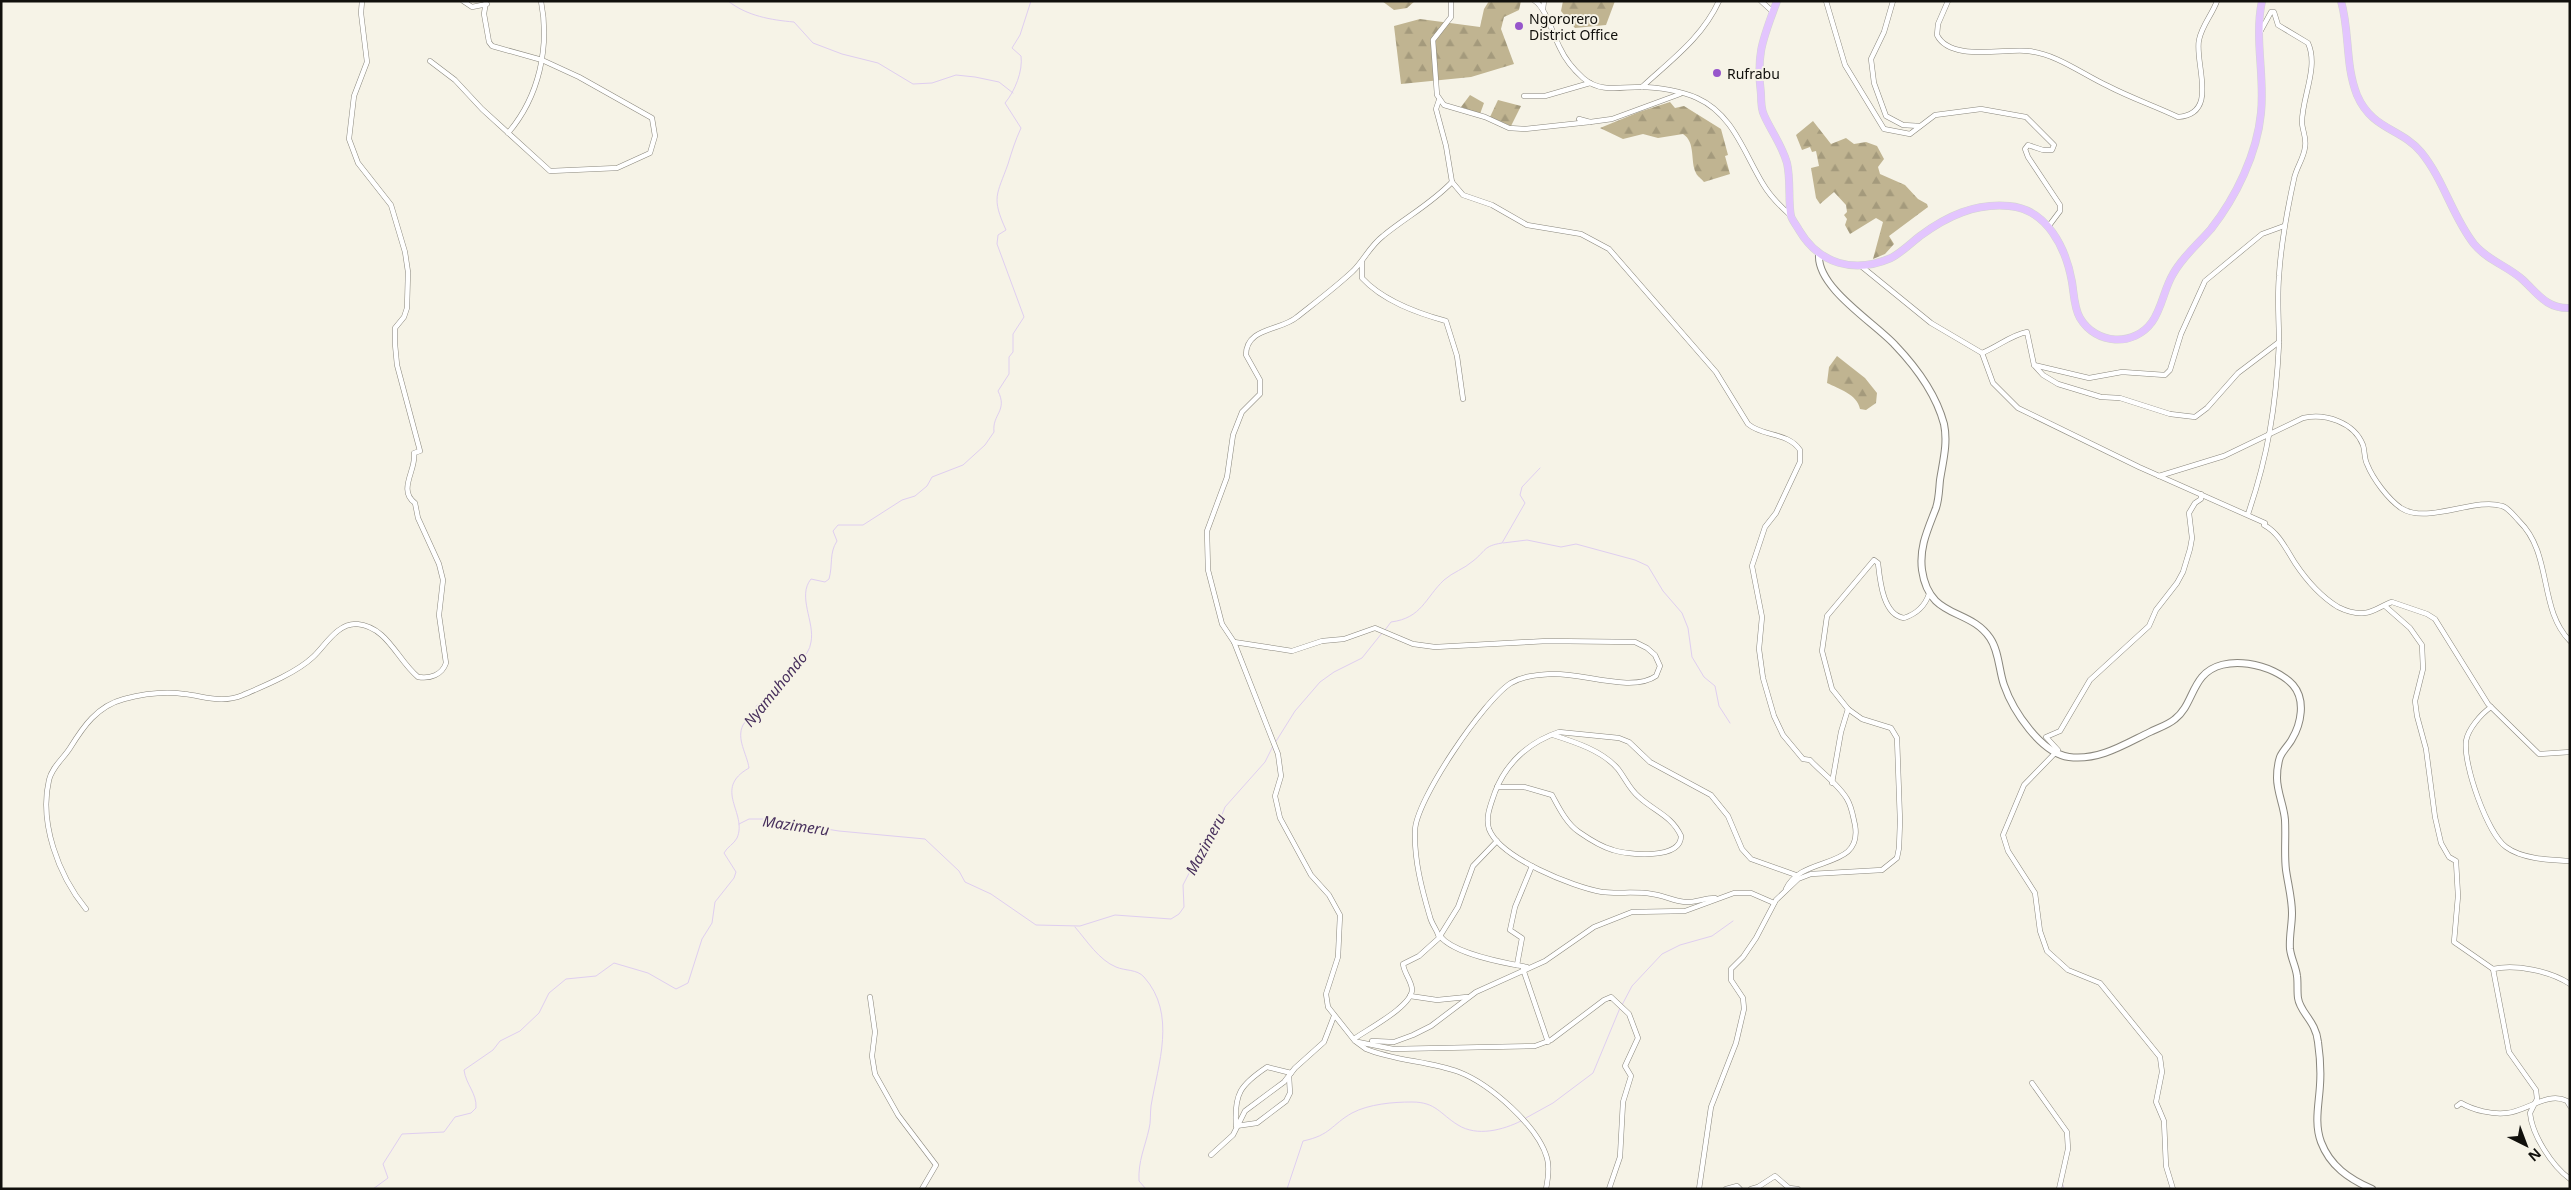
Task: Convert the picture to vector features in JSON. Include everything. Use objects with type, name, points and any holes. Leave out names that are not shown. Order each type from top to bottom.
[{"type":"main road","points":[[1777,1],[1759,49],[1759,84],[1764,114],[1777,138],[1787,164],[1791,216],[1812,250],[1819,255],[1846,265],[1861,266],[1894,257],[1943,220],[1973,208],[1995,205],[2017,207],[2038,217],[2058,239],[2067,262],[2076,308],[2084,323],[2104,338],[2118,340],[2136,337],[2144,331],[2157,315],[2168,282],[2177,267],[2211,229],[2250,162],[2261,112],[2258,35],[2262,1]]},
{"type":"main road","points":[[2341,2],[2345,16],[2352,82],[2363,106],[2379,124],[2420,150],[2437,175],[2463,228],[2483,253],[2515,273],[2545,302],[2558,308],[2570,308]]},
{"type":"main road","points":[[1819,255],[1822,270],[1845,302],[1892,342],[1925,381],[1942,419],[1946,448],[1939,498],[1925,535],[1922,553],[1922,569],[1929,594],[1943,608],[1975,625],[1990,637],[2010,696],[2035,735],[2056,753],[2075,757],[2101,754],[2124,746],[2172,721],[2187,705],[2202,678],[2210,670],[2221,666],[2238,663],[2254,665],[2280,676],[2294,686],[2300,698],[2300,720],[2293,739],[2281,755],[2277,781],[2285,818],[2285,855],[2292,909],[2290,947],[2297,974],[2298,1000],[2313,1023],[2318,1038],[2320,1081],[2318,1130],[2322,1146],[2341,1172],[2351,1180],[2372,1189]]},
{"type":"street","points":[[86,909],[74,895],[63,872],[47,828],[46,816],[49,781],[60,759],[70,749],[74,739],[106,705],[124,699],[165,692],[186,694],[203,699],[225,700],[238,697],[307,662],[336,633],[354,624],[380,633],[418,677],[434,676],[445,667],[446,659],[438,611],[444,586],[442,575],[422,528],[415,503],[409,499],[407,489],[414,453],[420,451],[397,365],[395,344],[395,328],[404,317],[407,308],[408,277],[405,252],[391,205],[358,163],[349,139],[354,96],[367,62],[360,13],[362,1]]},
{"type":"street","points":[[430,61],[455,80],[482,109],[550,171],[617,168],[648,154],[652,150],[655,136],[652,118],[579,77],[542,60],[492,46],[489,42],[484,14],[486,3],[472,8],[462,1]]},
{"type":"street","points":[[508,133],[520,118],[536,85],[542,60],[541,1]]},
{"type":"street","points":[[1451,1],[1451,17],[1433,40],[1439,100],[1436,109],[1446,146],[1452,182],[1463,195],[1492,205],[1527,225],[1581,234],[1609,249],[1716,372],[1748,424],[1753,428],[1793,442],[1800,450],[1800,462],[1776,513],[1765,527],[1752,564],[1762,617],[1760,663],[1774,716],[1784,735],[1803,759],[1810,760],[1849,804],[1855,827],[1854,844],[1841,857],[1811,866],[1796,875],[1774,903],[1756,938],[1730,970],[1731,980],[1743,998],[1744,1009],[1736,1044],[1712,1107],[1699,1189]]},
{"type":"street","points":[[1535,1],[1543,9],[1566,61],[1590,83],[1613,89],[1642,87],[1681,93],[1697,98],[1726,120],[1742,142],[1768,192],[1791,216]]},
{"type":"street","points":[[1543,9],[1544,1]]},
{"type":"street","points":[[1642,87],[1684,50],[1700,33],[1719,1]]},
{"type":"street","points":[[1761,1],[1773,12]]},
{"type":"street","points":[[1826,1],[1845,65],[1884,129],[1910,134],[1935,115],[1957,110],[1981,109],[2026,117],[2054,145],[2052,150],[2028,145],[2025,149],[2028,157],[2060,205],[2060,212],[2048,227]]},
{"type":"street","points":[[1893,1],[1871,59],[1873,77],[1886,116],[1903,125],[1920,126]]},
{"type":"street","points":[[1948,1],[1938,24],[1937,35],[1944,43],[1980,53],[2028,51],[2047,55],[2109,87],[2178,117],[2193,112],[2203,98],[2198,43],[2203,26],[2217,1]]},
{"type":"street","points":[[2248,514],[2259,483],[2272,431],[2279,342],[2278,289],[2284,226],[2296,170],[2306,146],[2302,124],[2308,92],[2310,48],[2306,41],[2278,25],[2276,14],[2272,11],[2258,35]]},
{"type":"street","points":[[1524,96],[1545,96],[1590,83]]},
{"type":"street","points":[[1439,100],[1444,105],[1485,117],[1509,128],[1525,129],[1612,119],[1681,93]]},
{"type":"street","points":[[1579,119],[1590,122]]},
{"type":"street","points":[[1452,182],[1435,200],[1382,236],[1353,270],[1298,317],[1259,334],[1247,347],[1248,362],[1260,380],[1260,394],[1242,412],[1233,435],[1227,477],[1210,517],[1206,550],[1208,570],[1222,624],[1234,642],[1280,761],[1281,776],[1275,796],[1280,818],[1311,875],[1329,895],[1340,915],[1337,963],[1326,998],[1334,1016],[1355,1040],[1375,1052],[1459,1072],[1489,1089],[1523,1120],[1542,1146],[1548,1163],[1546,1189]]},
{"type":"street","points":[[2034,365],[2089,378],[2122,372],[2159,377],[2165,375],[2170,370],[2181,334],[2205,281],[2262,234],[2284,226]]},
{"type":"street","points":[[1362,259],[1360,275],[1367,284],[1420,314],[1446,321],[1457,356],[1463,399]]},
{"type":"street","points":[[1861,266],[1931,323],[1982,353],[1993,383],[2014,406],[2159,476],[2248,514],[2272,529],[2311,585],[2325,599],[2346,611],[2362,614],[2392,602],[2427,614],[2435,619],[2478,692],[2537,753],[2570,752]]},
{"type":"street","points":[[1982,353],[2003,344],[2010,337],[2027,332],[2034,365],[2043,375],[2063,386],[2101,397],[2120,398],[2170,414],[2195,416],[2207,408],[2238,373],[2279,342]]},
{"type":"street","points":[[2159,476],[2224,456],[2272,431],[2303,418],[2316,415],[2328,417],[2346,426],[2363,445],[2366,463],[2372,474],[2404,510],[2426,513],[2452,511],[2480,505],[2503,506],[2526,529],[2540,553],[2553,609],[2560,628],[2570,641]]},
{"type":"street","points":[[2174,1189],[2166,1166],[2164,1121],[2156,1102],[2162,1072],[2160,1057],[2133,1026],[2104,986],[2092,978],[2068,970],[2046,951],[2040,931],[2036,893],[2013,860],[2003,841],[2004,832],[2015,812],[2024,785],[2056,753],[2056,748],[2046,737],[2060,731],[2082,690],[2092,677],[2148,626],[2156,610],[2183,572],[2192,538],[2190,513],[2195,503],[2201,499],[2201,494]]},
{"type":"street","points":[[1786,889],[1811,874],[1882,870],[1888,867],[1898,856],[1900,821],[1897,738],[1891,728],[1862,718],[1848,709],[1832,689],[1822,651],[1827,616],[1874,560],[1878,563],[1888,607],[1894,615],[1904,618],[1913,614],[1927,601],[1929,594]]},
{"type":"street","points":[[2385,606],[2416,634],[2424,651],[2415,701],[2426,749],[2435,817],[2441,843],[2449,857],[2456,861],[2458,896],[2454,942],[2493,969],[2527,970],[2561,978],[2570,984]]},
{"type":"street","points":[[1234,642],[1292,651],[1322,641],[1344,639],[1375,628],[1414,644],[1435,647],[1547,641],[1614,641],[1635,642],[1647,648],[1654,655],[1660,666],[1652,680],[1625,682],[1553,674],[1520,678],[1508,684],[1482,712],[1446,762],[1422,806],[1415,826],[1416,848],[1426,906],[1440,936],[1448,944],[1462,950],[1526,968]]},
{"type":"street","points":[[2491,707],[2484,711],[2470,731],[2466,739],[2466,750],[2473,785],[2494,833],[2507,848],[2517,852],[2570,861]]},
{"type":"street","points":[[1832,783],[1841,732],[1848,709]]},
{"type":"street","points":[[1774,903],[1747,893],[1730,894],[1687,902],[1644,892],[1594,890],[1560,880],[1532,866],[1497,841],[1488,822],[1497,787],[1510,763],[1530,746],[1559,732],[1608,736],[1629,742],[1650,762],[1711,795],[1728,816],[1742,849],[1750,859],[1796,875]]},
{"type":"street","points":[[1497,787],[1524,788],[1552,795],[1569,822],[1578,831],[1611,850],[1658,855],[1679,843],[1681,836],[1673,822],[1634,794],[1618,768],[1606,758],[1572,741],[1552,735]]},
{"type":"street","points":[[1355,1040],[1385,1019],[1410,996],[1411,988],[1403,964],[1420,956],[1435,943],[1458,907],[1473,866],[1497,841]]},
{"type":"street","points":[[1517,965],[1522,938],[1510,930],[1517,902],[1532,866]]},
{"type":"street","points":[[1355,1040],[1383,1042],[1404,1039],[1431,1026],[1469,997],[1558,953],[1594,927],[1626,914],[1637,911],[1685,911],[1702,906],[1715,898]]},
{"type":"street","points":[[1526,968],[1548,1042]]},
{"type":"street","points":[[2493,969],[2509,1052],[2535,1087],[2537,1099],[2530,1113],[2535,1135],[2554,1164],[2570,1179]]},
{"type":"street","points":[[870,996],[875,1032],[872,1056],[875,1074],[898,1115],[936,1165],[922,1189]]},
{"type":"street","points":[[1410,996],[1437,1000],[1469,997]]},
{"type":"street","points":[[1355,1040],[1393,1048],[1526,1047],[1548,1042],[1604,1000],[1611,998],[1628,1014],[1638,1038],[1625,1066],[1631,1076],[1623,1102],[1620,1157],[1609,1189]]},
{"type":"street","points":[[1211,1156],[1232,1136],[1245,1111],[1290,1075],[1324,1042],[1334,1016]]},
{"type":"street","points":[[1236,1126],[1235,1105],[1242,1088],[1252,1077],[1267,1067],[1290,1075]]},
{"type":"street","points":[[1236,1126],[1257,1123],[1286,1101],[1290,1093],[1290,1075]]},
{"type":"street","points":[[2032,1084],[2067,1132],[2068,1149],[2059,1189]]},
{"type":"street","points":[[2457,1106],[2461,1103],[2468,1108],[2500,1114],[2557,1097],[2567,1101],[2570,1106]]},
{"type":"street","points":[[1751,1189],[1758,1187],[1775,1176],[1789,1188],[1798,1189]]},
{"type":"street","points":[[1726,1189],[1737,1186],[1740,1189]]},
{"type":"green space","points":[[1382,1],[1415,1],[1407,8],[1394,10]]},
{"type":"green space","points":[[1489,1],[1521,1],[1519,10],[1504,17],[1501,29],[1514,64],[1471,77],[1401,84],[1394,26],[1420,19],[1480,27],[1484,9]]},
{"type":"green space","points":[[1563,1],[1615,1],[1606,25],[1575,28],[1561,11]]},
{"type":"green space","points":[[1470,95],[1484,103],[1480,114],[1461,107]]},
{"type":"green space","points":[[1498,100],[1521,106],[1511,126],[1490,117]]},
{"type":"green space","points":[[1670,102],[1675,108],[1684,106],[1721,129],[1728,155],[1725,156],[1730,174],[1704,182],[1696,173],[1690,142],[1683,134],[1658,138],[1643,134],[1623,139],[1600,128]]},
{"type":"green space","points":[[1813,121],[1831,144],[1846,138],[1854,144],[1866,142],[1877,146],[1884,159],[1878,167],[1880,174],[1905,185],[1918,199],[1927,204],[1928,207],[1889,236],[1894,244],[1885,254],[1873,259],[1883,222],[1876,218],[1850,234],[1845,225],[1847,219],[1844,215],[1847,212],[1846,205],[1834,192],[1820,204],[1816,198],[1811,168],[1819,166],[1816,151],[1812,152],[1810,147],[1802,150],[1796,135]]},
{"type":"green space","points":[[1837,356],[1865,378],[1877,393],[1876,403],[1866,410],[1860,409],[1855,399],[1847,393],[1827,383],[1829,367]]},
{"type":"waterway","points":[[728,1],[751,14],[794,22],[813,43],[842,54],[878,63],[913,84],[932,83],[956,75],[999,82],[1013,93]]},
{"type":"waterway","name":"Nyamuhondo","points":[[373,1189],[388,1178],[383,1164],[402,1134],[444,1132],[455,1117],[471,1113],[476,1108],[475,1098],[464,1070],[493,1050],[500,1041],[520,1031],[539,1013],[549,993],[566,979],[596,976],[614,963],[648,973],[676,989],[688,983],[702,939],[712,923],[715,902],[734,878],[736,872],[724,853],[736,840],[739,829],[733,801],[733,784],[738,776],[749,768],[741,741],[741,730],[757,705],[769,696],[788,671],[804,657],[810,648],[812,634],[806,601],[807,586],[811,579],[825,582],[829,579],[833,550],[837,541],[833,531],[838,525],[863,525],[902,500],[915,496],[927,486],[932,477],[963,465],[985,445],[994,432],[995,421],[1001,408],[1001,398],[998,391],[1009,374],[1009,357],[1013,352],[1013,334],[1024,317],[997,244],[998,235],[1006,230],[998,210],[997,196],[1021,128],[1005,103],[1015,87],[1021,62],[1021,56],[1012,48],[1020,35],[1031,1]]},
{"type":"waterway","name":"Mazimeru","points":[[1385,630],[1391,622],[1401,620],[1416,612],[1447,577],[1470,564],[1488,547],[1502,543],[1525,503],[1520,495],[1522,487],[1540,468]]},
{"type":"waterway","points":[[1503,543],[1527,540],[1561,547],[1576,544],[1635,560],[1648,566],[1663,591],[1682,613],[1688,628],[1692,657],[1704,677],[1715,686],[1719,706],[1730,723]]},
{"type":"waterway","name":"Mazimeru","points":[[1275,743],[1295,711],[1320,682],[1334,672],[1362,658],[1382,633]]},
{"type":"waterway","name":"Mazimeru","points":[[739,824],[749,819],[763,819],[839,831],[925,839],[959,871],[965,882],[991,894],[1036,925],[1080,926],[1115,915],[1171,919],[1179,914],[1184,907],[1183,885],[1204,844],[1218,825],[1225,807],[1265,762],[1273,746]]},
{"type":"waterway","points":[[1622,1005],[1632,986],[1662,954],[1680,945],[1712,936],[1733,921]]},
{"type":"waterway","points":[[1075,927],[1104,960],[1116,967],[1141,974],[1154,991],[1160,1007],[1163,1023],[1161,1056],[1151,1106],[1150,1126],[1139,1174],[1139,1181],[1146,1189]]},
{"type":"waterway","points":[[1524,1119],[1553,1103],[1593,1073],[1620,1008]]},
{"type":"waterway","points":[[1287,1189],[1303,1141],[1320,1136],[1345,1117],[1366,1107],[1405,1102],[1427,1104],[1458,1125],[1473,1131],[1490,1131],[1521,1121]]},
{"type":"waterway","points":[[2063,1185],[2064,1189]]},
{"type":"place","name":"Ngororero District Office","points":[[1519,26]]},
{"type":"place","name":"Rufrabu","points":[[1717,73]]}]
